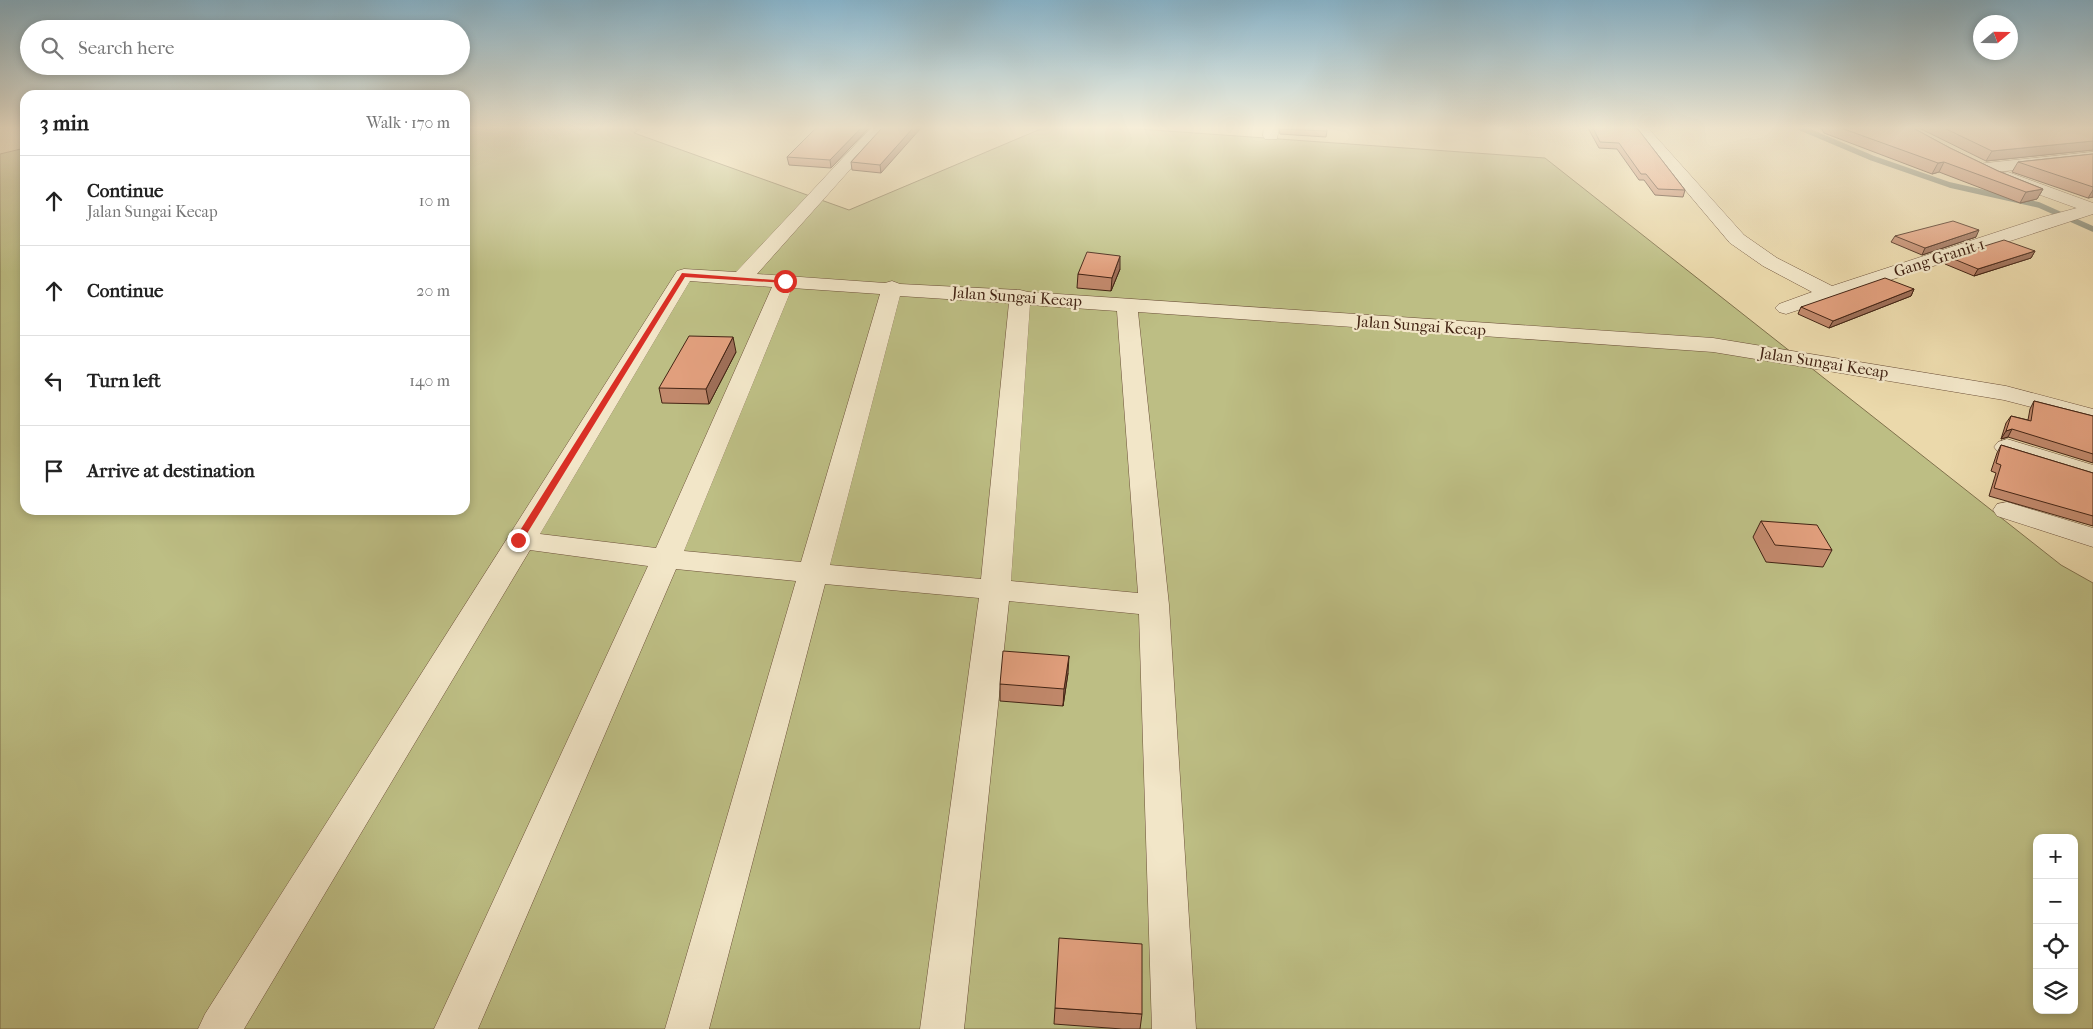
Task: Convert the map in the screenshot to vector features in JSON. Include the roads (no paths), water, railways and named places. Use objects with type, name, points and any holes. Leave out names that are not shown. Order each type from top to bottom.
[{"type":"street","points":[[742,277],[835,176]]},
{"type":"street","points":[[1682,176],[1737,239],[1770,262],[1829,293]]},
{"type":"street","points":[[2005,176],[2087,211]]},
{"type":"street","name":"Gang Granit 1","points":[[1786,308],[2050,221],[2087,211]]},
{"type":"street","name":"Jalan Sungai Kecap","points":[[518,540],[684,275],[892,287],[1713,345],[2006,393],[2093,416]]},
{"type":"street","points":[[456,1029],[666,559],[785,281]]},
{"type":"street","points":[[687,1029],[892,287]]},
{"type":"street","points":[[942,1029],[995,592],[1020,296]]},
{"type":"street","points":[[1127,304],[1154,605],[1174,1029]]},
{"type":"street","points":[[2007,447],[2093,473]]},
{"type":"street","points":[[2007,510],[2093,538]]},
{"type":"street","points":[[220,1029],[518,540],[666,559],[995,592],[1154,605]]},
{"type":"waterway","points":[[1924,176],[1950,185],[2039,205],[2093,229]]}]
